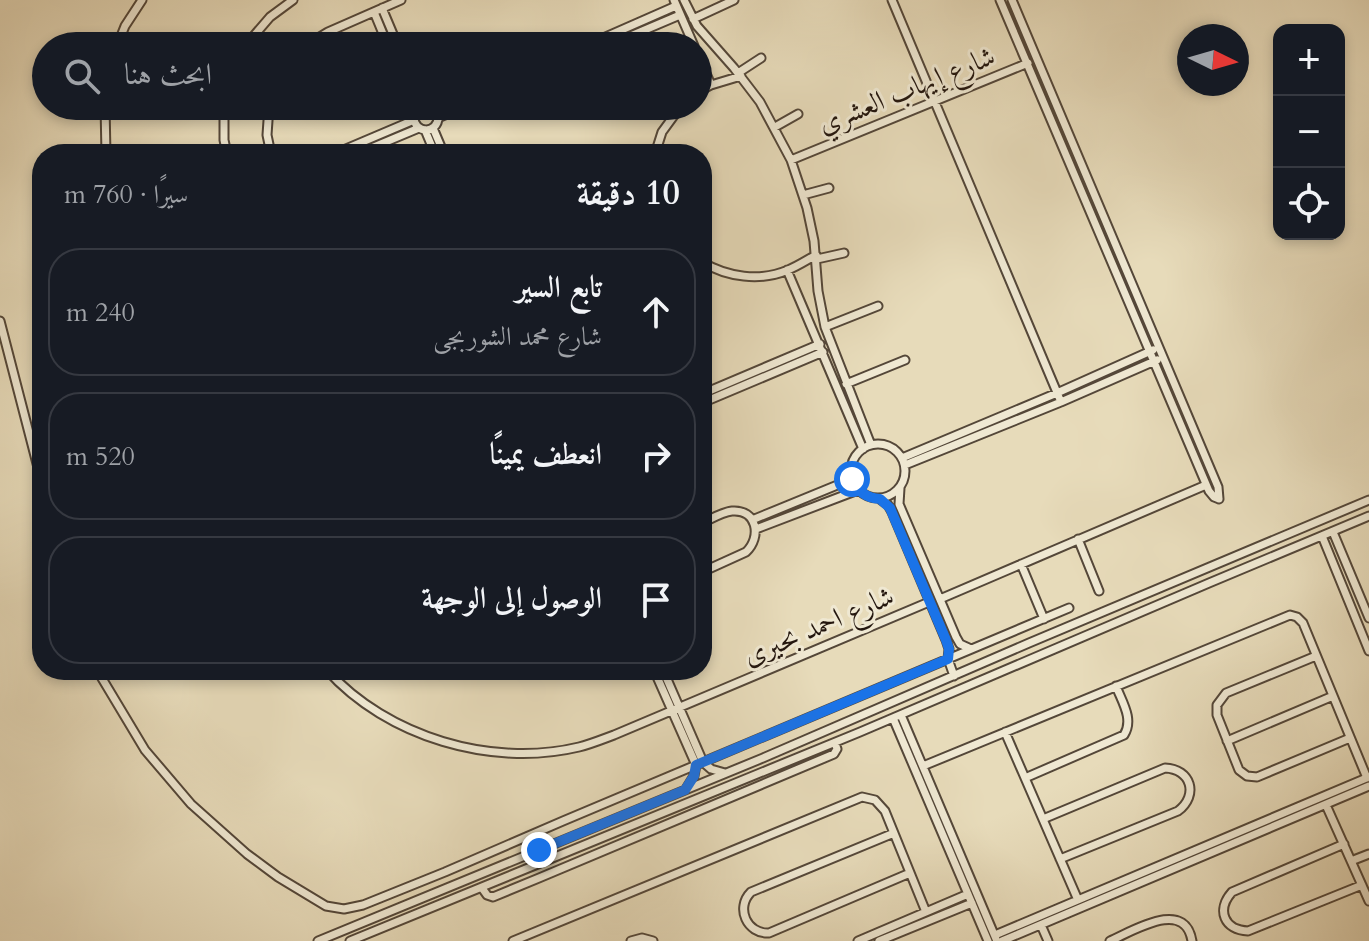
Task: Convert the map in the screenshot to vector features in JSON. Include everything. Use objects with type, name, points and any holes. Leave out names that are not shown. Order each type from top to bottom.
[{"type":"street","points":[[123,32],[142,0]]},
{"type":"street","points":[[257,32],[270,17],[293,0]]},
{"type":"street","points":[[328,32],[401,0]]},
{"type":"street","points":[[684,0],[702,32]]},
{"type":"street","points":[[693,19],[734,0]]},
{"type":"street","points":[[892,0],[1061,402]]},
{"type":"street","points":[[1000,0],[1206,485],[1217,500],[1218,487],[1012,0]]},
{"type":"street","points":[[614,32],[675,3],[688,32]]},
{"type":"street","points":[[378,10],[384,32]]},
{"type":"street","points":[[378,10],[390,32]]},
{"type":"street","points":[[640,32],[680,15]]},
{"type":"street","points":[[712,43],[739,74],[775,127],[791,160],[803,195],[816,257],[825,327],[867,447]]},
{"type":"street","points":[[712,85],[739,74],[761,58]]},
{"type":"street","name":"شارع إيهاب العشري","points":[[791,160],[1037,59]]},
{"type":"street","points":[[775,127],[798,114]]},
{"type":"street","points":[[105,120],[106,144]]},
{"type":"street","points":[[224,120],[225,144]]},
{"type":"street","points":[[268,120],[269,144]]},
{"type":"street","points":[[658,144],[671,120]]},
{"type":"street","points":[[360,144],[420,121]]},
{"type":"street","points":[[376,144],[420,121]]},
{"type":"street","points":[[420,121],[430,144]]},
{"type":"street","points":[[420,121],[437,144]]},
{"type":"street","points":[[803,195],[829,188]]},
{"type":"street","points":[[712,267],[722,272],[748,276],[775,274],[816,257],[844,253]]},
{"type":"street","points":[[787,270],[867,447]]},
{"type":"street","points":[[825,327],[878,306]]},
{"type":"street","points":[[0,321],[32,444]]},
{"type":"street","points":[[903,461],[1159,347]]},
{"type":"street","points":[[712,390],[822,348]]},
{"type":"street","points":[[712,398],[822,348]]},
{"type":"street","points":[[903,461],[1061,402],[1163,357]]},
{"type":"street","points":[[846,384],[905,360]]},
{"type":"street","points":[[954,676],[948,659],[948,645],[892,512],[880,499],[868,497],[858,490],[852,479],[852,462],[867,447],[885,445],[897,452],[903,461],[905,477],[900,488],[899,504],[958,640],[971,649]]},
{"type":"street","points":[[752,520],[852,479]]},
{"type":"street","points":[[940,599],[1206,485]]},
{"type":"street","points":[[880,499],[900,488]]},
{"type":"street","points":[[756,529],[858,490]]},
{"type":"street","points":[[318,941],[763,758],[1369,500]]},
{"type":"street","points":[[712,519],[733,511],[747,515],[756,529],[754,542],[746,552],[712,567]]},
{"type":"street","points":[[350,941],[835,743],[1369,516]]},
{"type":"street","points":[[1333,532],[1369,618]]},
{"type":"street","points":[[1322,536],[1369,651]]},
{"type":"street","points":[[1078,539],[1099,591]]},
{"type":"street","points":[[1021,564],[1044,619]]},
{"type":"street","points":[[1203,569],[1209,583]]},
{"type":"street","name":"شارع احمد بحيرى","points":[[337,680],[351,693],[402,725],[460,747],[518,753],[577,748],[929,602]]},
{"type":"street","points":[[103,680],[145,750],[191,804],[228,838],[278,877],[318,901],[335,909],[354,908],[1069,608]]},
{"type":"street","points":[[923,766],[1286,615],[1297,617],[1303,623],[1368,781]]},
{"type":"street","points":[[1003,654],[1009,668]]},
{"type":"street","points":[[1316,656],[1222,696],[1217,705],[1217,715],[1239,770],[1252,777],[1261,776],[1350,738]]},
{"type":"street","points":[[660,680],[676,709]]},
{"type":"street","points":[[666,680],[699,763],[725,773]]},
{"type":"street","points":[[1025,778],[1124,735],[1129,721],[1116,686]]},
{"type":"street","points":[[1227,741],[1333,696]]},
{"type":"street","points":[[897,716],[923,766],[996,940]]},
{"type":"street","points":[[897,716],[968,894],[996,940]]},
{"type":"street","points":[[1005,732],[1078,900]]},
{"type":"street","points":[[482,888],[485,894],[493,897],[834,754],[837,749],[835,743]]},
{"type":"street","points":[[763,758],[768,770]]},
{"type":"street","points":[[685,790],[699,763]]},
{"type":"street","points":[[1043,819],[1165,768],[1183,773],[1189,784],[1190,797],[1178,811],[1060,859]]},
{"type":"street","points":[[1258,829],[1326,805],[1368,781]]},
{"type":"street","points":[[996,940],[1041,925],[1153,873],[1368,781]]},
{"type":"street","points":[[513,941],[862,797],[881,804],[926,912]]},
{"type":"street","points":[[1326,805],[1369,901]]},
{"type":"street","points":[[894,833],[756,889],[744,901],[743,912],[750,927],[769,933],[910,873]]},
{"type":"street","points":[[1344,844],[1237,889],[1224,902],[1224,915],[1231,926],[1248,931],[1362,885]]},
{"type":"street","points":[[539,850],[545,863]]},
{"type":"street","points":[[1351,861],[1369,854]]},
{"type":"street","points":[[996,940],[1078,900],[1153,873]]},
{"type":"street","points":[[858,941],[968,894]]},
{"type":"street","points":[[879,941],[972,903]]},
{"type":"street","points":[[408,904],[413,916]]},
{"type":"street","points":[[1110,941],[1168,918],[1188,928],[1192,941]]},
{"type":"street","points":[[1041,925],[1048,941]]},
{"type":"street","points":[[631,941],[642,938],[653,941]]},
{"type":"route","points":[[539,850],[685,790],[694,776],[696,765],[948,659],[946,640],[890,508],[880,499],[862,494],[852,479]]}]
